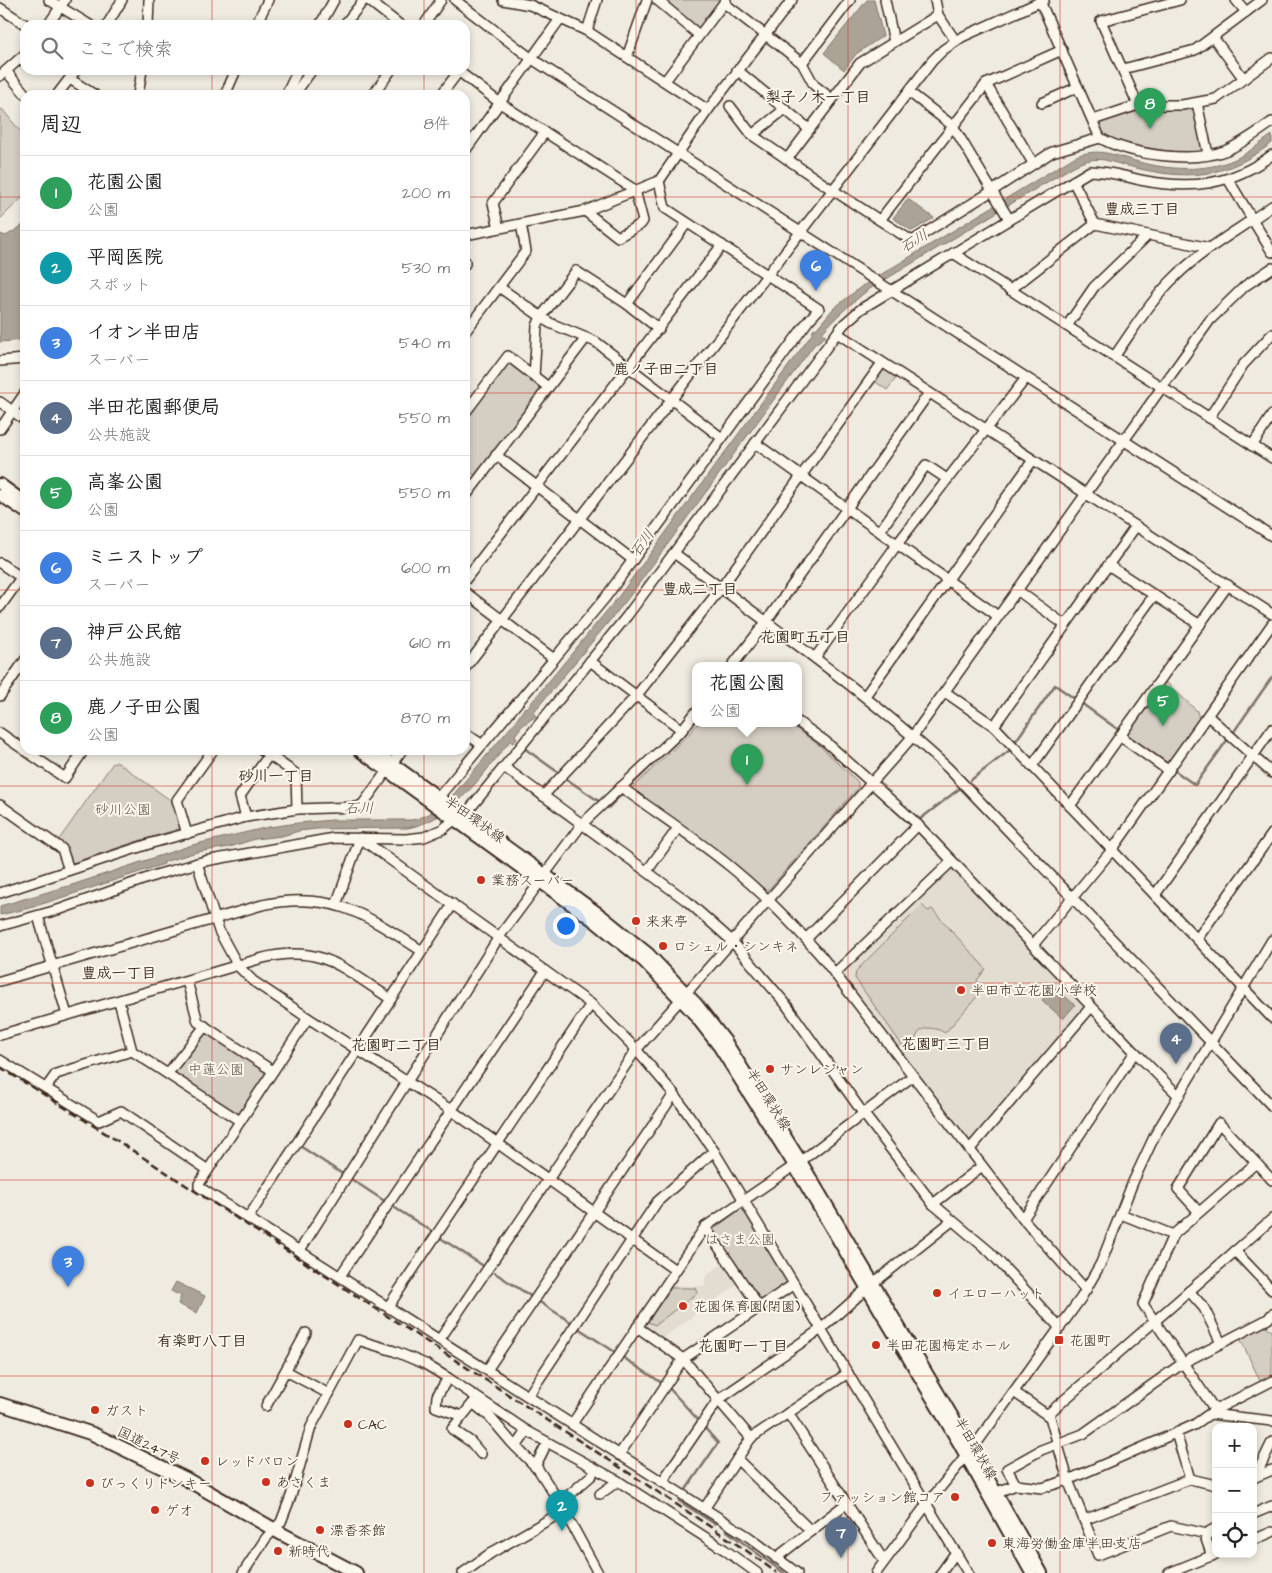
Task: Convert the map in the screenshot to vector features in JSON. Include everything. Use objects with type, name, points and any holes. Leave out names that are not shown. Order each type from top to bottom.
[{"type":"highway","name":"国道247号","points":[[0,1404],[93,1434],[186,1480],[356,1573]]},
{"type":"main road","points":[[0,484],[20,498]]},
{"type":"main road","points":[[0,495],[20,509]]},
{"type":"main road","name":"半田環状線","points":[[367,755],[390,767],[437,798],[457,817],[542,878],[601,915],[649,954],[684,996],[725,1040],[969,1453],[1031,1573]]},
{"type":"main road","name":"半田環状線","points":[[379,755],[390,767]]},
{"type":"main road","name":"半田環状線","points":[[969,1453],[997,1492],[1042,1573]]},
{"type":"street","points":[[49,0],[62,3],[84,20]]},
{"type":"street","points":[[110,20],[122,0]]},
{"type":"street","points":[[148,20],[149,0]]},
{"type":"street","points":[[258,20],[268,0]]},
{"type":"street","points":[[323,20],[334,0]]},
{"type":"street","points":[[348,20],[364,0]]},
{"type":"street","points":[[368,0],[394,20]]},
{"type":"street","points":[[427,20],[441,0]]},
{"type":"street","points":[[455,0],[532,59],[1272,536]]},
{"type":"street","points":[[503,0],[530,3],[587,31],[708,110]]},
{"type":"street","points":[[587,31],[597,0]]},
{"type":"street","points":[[627,57],[647,0]]},
{"type":"street","points":[[657,0],[699,35]]},
{"type":"street","points":[[470,234],[585,211],[659,181],[737,70],[792,0]]},
{"type":"street","points":[[802,63],[850,0]]},
{"type":"street","points":[[885,0],[894,42]]},
{"type":"street","points":[[935,0],[938,15],[955,40]]},
{"type":"street","points":[[1236,0],[1246,12]]},
{"type":"street","points":[[1123,69],[1195,50],[1262,0]]},
{"type":"street","points":[[470,662],[932,61],[955,40],[1042,1],[1100,138],[1142,152],[1172,157],[1191,157],[1224,151],[1240,144],[1272,122]]},
{"type":"street","points":[[1138,106],[1102,21],[1175,1]]},
{"type":"street","points":[[665,82],[725,2],[802,63],[814,84],[832,99]]},
{"type":"street","points":[[51,20],[62,3]]},
{"type":"street","points":[[0,8],[20,21]]},
{"type":"street","points":[[787,159],[860,63],[938,15]]},
{"type":"street","points":[[470,144],[560,19]]},
{"type":"street","points":[[1213,37],[1244,78]]},
{"type":"street","points":[[880,220],[986,84],[1062,50]]},
{"type":"street","points":[[1092,120],[1138,106],[1182,105],[1216,99],[1272,58]]},
{"type":"street","points":[[20,59],[3,74],[21,90]]},
{"type":"street","points":[[737,70],[809,129]]},
{"type":"street","points":[[61,90],[72,75]]},
{"type":"street","points":[[139,90],[141,75]]},
{"type":"street","points":[[227,90],[234,75]]},
{"type":"street","points":[[288,90],[296,75]]},
{"type":"street","points":[[298,90],[308,75]]},
{"type":"street","points":[[377,90],[387,75]]},
{"type":"street","points":[[445,90],[455,75]]},
{"type":"street","points":[[463,75],[500,103],[636,190],[643,220],[641,224],[618,237],[585,211]]},
{"type":"street","points":[[70,78],[88,90]]},
{"type":"street","points":[[986,84],[1033,163]]},
{"type":"street","points":[[1042,103],[1078,87]]},
{"type":"street","points":[[908,92],[953,126],[1009,220]]},
{"type":"street","points":[[1197,103],[1208,154]]},
{"type":"street","points":[[730,106],[752,135],[833,190],[912,240],[993,193],[1033,163],[1052,152],[1100,138]]},
{"type":"street","points":[[752,135],[785,109]]},
{"type":"street","points":[[499,228],[494,203],[545,132]]},
{"type":"street","points":[[0,926],[38,916],[197,863],[334,838],[406,839],[424,837],[443,829],[457,817],[504,767],[627,616],[837,333],[861,309],[1090,171],[1103,171],[1140,180],[1182,186],[1219,182],[1228,179],[1244,173],[1272,155]]},
{"type":"street","points":[[1228,179],[1272,252]]},
{"type":"street","points":[[437,798],[605,598],[808,321],[819,309],[665,208],[659,181]]},
{"type":"street","points":[[1073,181],[1095,224]]},
{"type":"street","points":[[1114,357],[1156,298],[1175,276],[1210,248],[1272,206]]},
{"type":"street","points":[[626,304],[688,223]]},
{"type":"street","points":[[470,325],[526,251],[521,224]]},
{"type":"street","points":[[1010,290],[1095,224],[1210,248]]},
{"type":"street","points":[[1067,326],[1094,287],[1148,235]]},
{"type":"street","points":[[470,574],[722,245]]},
{"type":"street","points":[[953,253],[1272,458]]},
{"type":"street","points":[[440,1340],[636,1050],[913,736],[1210,320],[1245,286],[1272,268]]},
{"type":"street","points":[[534,377],[537,326],[541,317],[576,271],[626,304],[659,329]]},
{"type":"street","points":[[499,287],[541,317],[596,342],[722,438]]},
{"type":"street","points":[[837,333],[1272,614]]},
{"type":"street","points":[[1209,418],[1243,366],[1272,334]]},
{"type":"street","points":[[470,490],[586,338]]},
{"type":"street","points":[[470,406],[508,356],[548,387]]},
{"type":"street","points":[[0,361],[20,359]]},
{"type":"street","points":[[543,796],[636,695],[721,588],[882,363]]},
{"type":"street","points":[[815,658],[898,543],[1026,378]]},
{"type":"street","points":[[735,662],[766,622],[929,393]]},
{"type":"street","points":[[0,429],[20,400]]},
{"type":"street","points":[[0,402],[20,416]]},
{"type":"street","points":[[1252,446],[1272,415]]},
{"type":"street","points":[[755,444],[898,543],[998,616]]},
{"type":"street","points":[[496,455],[633,560]]},
{"type":"street","points":[[865,696],[1033,460]]},
{"type":"street","points":[[880,531],[926,465],[947,479]]},
{"type":"street","points":[[994,726],[1136,526]]},
{"type":"street","points":[[674,552],[865,696],[948,768],[1272,1106]]},
{"type":"street","points":[[0,563],[20,575]]},
{"type":"street","points":[[1108,565],[1200,625]]},
{"type":"street","points":[[0,607],[20,582]]},
{"type":"street","points":[[1070,806],[1228,585]]},
{"type":"street","points":[[1017,590],[1065,625]]},
{"type":"street","points":[[1032,766],[1154,595]]},
{"type":"street","points":[[470,596],[554,659]]},
{"type":"street","points":[[1033,945],[1112,850],[1272,624]]},
{"type":"street","points":[[590,661],[682,730]]},
{"type":"street","points":[[0,696],[20,667]]},
{"type":"street","points":[[944,692],[994,726],[1272,1018]]},
{"type":"street","points":[[1208,716],[1272,773]]},
{"type":"street","points":[[300,1250],[499,937],[542,878],[582,824],[682,730],[692,717]]},
{"type":"street","points":[[802,725],[826,742],[918,825],[1091,1007],[1179,1096]]},
{"type":"street","points":[[1155,895],[1272,729]]},
{"type":"street","points":[[0,733],[20,746]]},
{"type":"street","points":[[470,736],[481,744]]},
{"type":"street","points":[[1120,736],[1169,770]]},
{"type":"street","points":[[32,755],[65,778],[81,755]]},
{"type":"street","points":[[187,834],[177,800],[209,755]]},
{"type":"street","points":[[246,817],[240,796],[264,755]]},
{"type":"street","points":[[270,755],[296,774],[297,809]]},
{"type":"street","points":[[0,893],[152,843],[246,817],[297,809],[358,807],[363,804],[398,755]]},
{"type":"street","points":[[504,767],[688,901],[732,941],[785,1003],[864,1114],[932,1204],[990,1252],[1060,1328]]},
{"type":"street","points":[[621,787],[731,867],[768,900],[806,939],[1023,1218],[1086,1290]]},
{"type":"street","points":[[0,805],[62,849],[69,870]]},
{"type":"street","points":[[806,939],[918,825]]},
{"type":"street","points":[[647,871],[678,828]]},
{"type":"street","points":[[1197,939],[1272,834]]},
{"type":"street","points":[[360,838],[591,1004],[636,1050],[674,1094],[714,1151],[968,1573]]},
{"type":"street","points":[[336,905],[360,838]]},
{"type":"street","points":[[834,973],[952,861]]},
{"type":"street","points":[[197,863],[219,931],[238,966],[263,989],[451,1110],[675,1270]]},
{"type":"street","points":[[0,981],[262,904],[291,900],[318,901],[363,914],[422,951]]},
{"type":"street","points":[[248,1218],[453,904]]},
{"type":"street","points":[[38,916],[67,1015]]},
{"type":"street","points":[[876,1573],[927,1504],[969,1453],[1086,1290],[1101,1263],[1155,1135],[1272,940]]},
{"type":"street","points":[[0,1035],[238,966],[287,954],[321,957],[336,964],[391,999]]},
{"type":"street","points":[[340,1276],[545,971]]},
{"type":"street","points":[[187,981],[198,1022],[273,1071]]},
{"type":"street","points":[[119,1001],[132,1051],[240,1121]]},
{"type":"street","points":[[388,1307],[591,1004]]},
{"type":"street","points":[[970,1149],[1091,1007]]},
{"type":"street","points":[[308,1018],[208,1170],[199,1187],[749,1537],[797,1573]]},
{"type":"street","points":[[168,1073],[205,1026]]},
{"type":"street","points":[[46,1088],[56,1074],[132,1051]]},
{"type":"street","points":[[1023,1218],[1135,1052]]},
{"type":"street","points":[[0,1060],[99,1121],[121,1111],[208,1170]]},
{"type":"street","points":[[572,1424],[705,1227],[798,1164],[913,1076]]},
{"type":"street","points":[[488,1370],[674,1094]]},
{"type":"street","points":[[1199,1212],[1178,1189],[1219,1123],[1272,1180]]},
{"type":"street","points":[[528,1396],[657,1202],[714,1151]]},
{"type":"street","points":[[1256,1163],[1173,1235],[1143,1304],[1183,1363],[1212,1412],[1272,1421]]},
{"type":"street","points":[[932,1204],[982,1166]]},
{"type":"street","points":[[1121,1214],[1173,1235]]},
{"type":"street","points":[[1047,1415],[1272,1219]]},
{"type":"street","points":[[662,1482],[718,1400],[821,1329],[869,1286],[952,1221]]},
{"type":"street","points":[[705,1227],[758,1307]]},
{"type":"street","points":[[1235,1251],[1272,1290]]},
{"type":"street","points":[[619,1454],[683,1359],[794,1284]]},
{"type":"street","points":[[1189,1291],[1204,1308],[1221,1343]]},
{"type":"street","points":[[1016,1485],[1007,1469],[1041,1450],[1083,1434],[1183,1363],[1270,1319]]},
{"type":"street","points":[[637,1328],[683,1359],[751,1438]]},
{"type":"street","points":[[266,1406],[306,1332]]},
{"type":"street","points":[[242,1573],[266,1538],[281,1522],[291,1496],[311,1427],[358,1340],[394,1351],[425,1364],[526,1431],[618,1481],[725,1550],[757,1573]]},
{"type":"street","points":[[286,1371],[329,1394]]},
{"type":"street","points":[[704,1509],[751,1438],[848,1373]]},
{"type":"street","points":[[448,1378],[437,1396],[436,1407],[462,1416]]},
{"type":"street","points":[[997,1492],[1016,1485],[1042,1488],[1068,1480],[1176,1433],[1272,1381]]},
{"type":"street","points":[[1014,1392],[1050,1417],[1068,1480],[1098,1554],[1171,1526],[1207,1534]]},
{"type":"street","points":[[481,1454],[471,1442],[452,1429],[473,1402],[490,1417],[536,1467],[562,1507],[598,1573]]},
{"type":"street","points":[[788,1413],[884,1561]]},
{"type":"street","points":[[1244,1423],[1246,1418]]},
{"type":"street","points":[[516,1447],[526,1431]]},
{"type":"street","points":[[1176,1433],[1190,1479]]},
{"type":"street","points":[[1257,1471],[1272,1442]]},
{"type":"street","points":[[536,1467],[544,1449]]},
{"type":"street","points":[[737,1459],[811,1531]]},
{"type":"street","points":[[1257,1476],[1272,1470]]},
{"type":"street","points":[[463,1573],[562,1507],[592,1475]]},
{"type":"street","points":[[1084,1520],[1190,1479],[1212,1483]]},
{"type":"street","points":[[600,1494],[618,1481]]},
{"type":"street","points":[[776,1558],[847,1504]]},
{"type":"street","points":[[1255,1513],[1272,1506]]},
{"type":"street","points":[[1212,1530],[1207,1534],[1206,1539],[1212,1551]]},
{"type":"street","points":[[1257,1538],[1272,1532]]},
{"type":"street","points":[[941,1573],[956,1552]]},
{"type":"street","points":[[1169,1573],[1212,1556]]},
{"type":"shaded area","points":[[867,0],[874,0],[883,36],[856,54],[844,70],[824,53]]},
{"type":"shaded area","points":[[1272,135],[1272,143],[1231,167],[1191,175],[1150,171],[1100,159],[1080,163],[868,290],[822,333],[826,336],[814,345],[626,601],[533,713],[536,716],[522,726],[515,735],[517,738],[513,743],[510,741],[466,794],[439,815],[424,823],[408,828],[317,829],[299,831],[282,836],[255,839],[230,847],[197,852],[30,908],[0,915],[0,906],[75,884],[192,845],[269,827],[298,823],[332,820],[411,820],[429,814],[453,795],[619,596],[812,334],[814,328],[816,329],[833,309],[862,286],[1076,156],[1085,153],[1101,152],[1162,167],[1199,168],[1233,160]]},
{"type":"shaded area","points":[[908,199],[934,218],[912,231],[893,218]]},
{"type":"shaded area","points":[[20,227],[20,340],[0,342],[0,234],[6,236]]},
{"type":"shaded area","name":"半田市立花園小学校","points":[[954,867],[1085,1005],[1084,1009],[973,1141],[969,1141],[841,974],[841,970],[948,868]]},
{"type":"shaded area","points":[[1054,987],[1075,1005],[1063,1019],[1042,1000]]},
{"type":"shaded area","name":"花園保育園(閉園)","points":[[723,1263],[738,1284],[661,1339],[646,1328],[645,1326],[672,1285],[704,1286],[706,1276]]},
{"type":"shaded area","points":[[176,1282],[205,1296],[197,1313],[178,1304],[181,1296],[171,1291]]},
{"type":"green space","points":[[670,0],[721,0],[701,27],[697,28],[668,5]]},
{"type":"green space","points":[[1192,107],[1195,109],[1201,152],[1176,152],[1153,149],[1108,138],[1103,135],[1099,124],[1101,121],[1139,109],[1180,109]]},
{"type":"green space","points":[[2,109],[20,131],[20,200],[0,219],[0,110]]},
{"type":"green space","points":[[507,363],[511,363],[540,386],[541,389],[476,476],[470,472],[470,413]]},
{"type":"green space","points":[[881,368],[897,377],[887,390],[873,380]]},
{"type":"green space","points":[[1163,683],[1167,683],[1197,711],[1199,719],[1168,763],[1127,734]]},
{"type":"green space","points":[[695,727],[794,727],[819,745],[858,782],[858,788],[768,890],[763,890],[632,791],[632,788]]},
{"type":"green space","name":"砂川公園","points":[[117,762],[173,802],[181,826],[179,829],[72,863],[58,841],[113,763]]},
{"type":"green space","points":[[922,905],[928,911],[932,909],[986,969],[977,980],[982,991],[945,1033],[930,1028],[925,1029],[918,1034],[915,1045],[906,1051],[855,978],[856,971]]},
{"type":"green space","name":"中蓮公園","points":[[208,1033],[265,1070],[266,1074],[240,1114],[237,1114],[174,1073],[203,1034]]},
{"type":"green space","name":"はさま公園","points":[[742,1208],[745,1209],[788,1281],[762,1301],[759,1300],[711,1231]]},
{"type":"green space","points":[[671,1288],[695,1288],[697,1293],[655,1325],[648,1322]]},
{"type":"green space","points":[[1265,1325],[1272,1331],[1272,1376],[1261,1383],[1240,1338]]},
{"type":"waterway","points":[[1233,733],[1272,677]]},
{"type":"waterway","points":[[1015,742],[1055,685],[1075,699]]},
{"type":"waterway","points":[[1081,703],[1120,731]]},
{"type":"waterway","points":[[630,786],[692,726]]},
{"type":"waterway","points":[[1174,770],[1195,785],[1228,739]]},
{"type":"waterway","points":[[524,748],[559,773]]},
{"type":"waterway","points":[[971,780],[1010,750]]},
{"type":"waterway","points":[[834,755],[863,781]]},
{"type":"waterway","points":[[565,778],[600,802]]},
{"type":"waterway","points":[[919,820],[959,789]]},
{"type":"waterway","points":[[876,793],[911,825]]},
{"type":"waterway","points":[[606,806],[608,808],[622,794]]},
{"type":"waterway","points":[[300,1146],[344,1175]]},
{"type":"waterway","points":[[351,1179],[386,1202]]},
{"type":"waterway","points":[[392,1206],[433,1232]]},
{"type":"waterway","points":[[439,1237],[482,1265]]},
{"type":"waterway","points":[[495,1273],[532,1297]]},
{"type":"waterway","points":[[538,1301],[572,1323]]},
{"type":"waterway","points":[[578,1328],[615,1352]]},
{"type":"waterway","points":[[624,1358],[662,1383]]},
{"type":"waterway","points":[[669,1388],[699,1421]]},
{"type":"waterway","points":[[685,1491],[718,1443],[704,1427]]},
{"type":"waterway","points":[[681,1499],[679,1501],[715,1524]]},
{"type":"waterway","points":[[727,1531],[784,1573]]},
{"type":"railway","points":[[0,1067],[121,1143],[635,1477],[777,1573]]},
{"type":"place","name":"鹿ノ子田公園","points":[[1150,129]]},
{"type":"place","name":"ミニストップ","points":[[816,291]]},
{"type":"place","name":"高峯公園","points":[[1163,726]]},
{"type":"place","name":"花園公園","points":[[747,785]]},
{"type":"place","name":"業務スーパー","points":[[481,880]]},
{"type":"place","name":"来来亭","points":[[636,921]]},
{"type":"place","name":"ロシェル・シンキネ","points":[[663,946]]},
{"type":"place","name":"半田市立花園小学校","points":[[961,990]]},
{"type":"place","name":"半田花園郵便局","points":[[1176,1064]]},
{"type":"place","name":"サンレジャン","points":[[770,1069]]},
{"type":"place","name":"イオン半田店","points":[[68,1287]]},
{"type":"place","name":"イエローハット","points":[[937,1293]]},
{"type":"place","name":"花園保育園(閉園)","points":[[683,1306]]},
{"type":"place","name":"花園町","points":[[1059,1340]]},
{"type":"place","name":"半田花園梅定ホール","points":[[876,1345]]},
{"type":"place","name":"ガスト","points":[[95,1410]]},
{"type":"place","name":"CAC","points":[[348,1424]]},
{"type":"place","name":"レッドバロン","points":[[205,1461]]},
{"type":"place","name":"あさくま","points":[[266,1482]]},
{"type":"place","name":"びっくりドンキー","points":[[90,1483]]},
{"type":"place","name":"ファッション館コア","points":[[955,1497]]},
{"type":"place","name":"ゲオ","points":[[155,1510]]},
{"type":"place","name":"漂香茶館","points":[[320,1530]]},
{"type":"place","name":"平岡医院","points":[[562,1531]]},
{"type":"place","name":"東海労働金庫半田支店","points":[[992,1543]]},
{"type":"place","name":"新時代","points":[[278,1551]]},
{"type":"place","name":"神戸公民館","points":[[841,1558]]},
{"type":"district","name":"梨子ノ木一丁目","points":[[818,97]]},
{"type":"district","name":"豊成三丁目","points":[[1142,209]]},
{"type":"district","name":"鹿ノ子田二丁目","points":[[666,369]]},
{"type":"district","name":"豊成二丁目","points":[[700,589]]},
{"type":"district","name":"花園町五丁目","points":[[805,637]]},
{"type":"district","name":"砂川一丁目","points":[[276,776]]},
{"type":"district","name":"豊成一丁目","points":[[119,973]]},
{"type":"district","name":"花園町三丁目","points":[[946,1044]]},
{"type":"district","name":"花園町二丁目","points":[[396,1045]]},
{"type":"district","name":"有楽町八丁目","points":[[202,1341]]},
{"type":"district","name":"花園町一丁目","points":[[743,1346]]},
{"type":"water label","name":"石川","points":[[914,241]]},
{"type":"water label","name":"石川","points":[[642,543]]},
{"type":"water label","name":"石川","points":[[359,808]]}]
